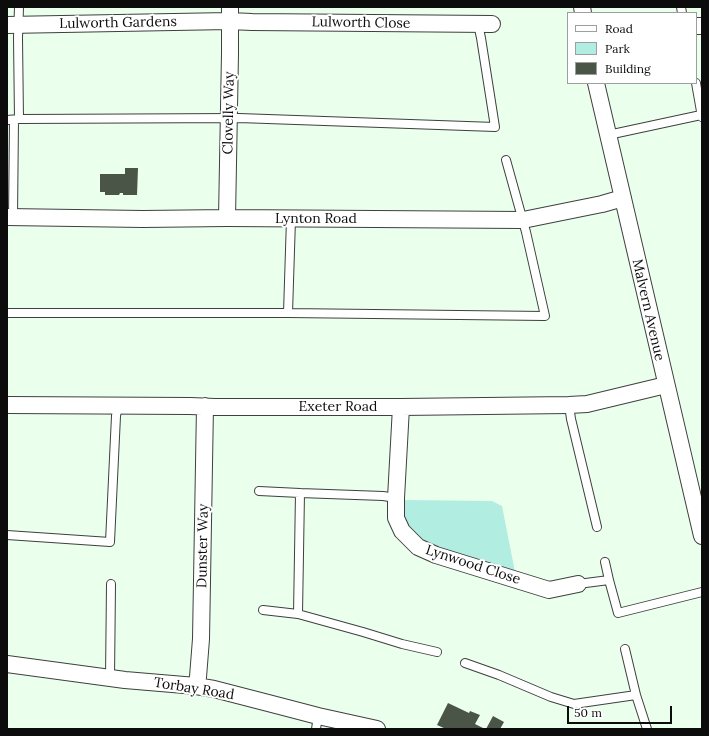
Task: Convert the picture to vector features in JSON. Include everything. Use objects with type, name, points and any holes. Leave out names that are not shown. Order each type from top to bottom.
[{"type":"street","name":"Lulworth Gardens","points":[[13,25],[230,14]]},
{"type":"street","name":"Lulworth Close","points":[[230,14],[485,24]]},
{"type":"street","name":"Clovelly Way","points":[[227,218],[230,14]]},
{"type":"street","name":"Malvern Avenue","points":[[596,84],[701,530]]},
{"type":"street","name":"Lynton Road","points":[[10,217],[143,219],[227,218],[523,220],[602,204],[623,198]]},
{"type":"street","name":"Exeter Road","points":[[7,405],[401,407],[569,406],[587,404],[666,386]]},
{"type":"street","name":"Dunster Way","points":[[196,686],[201,639],[205,406]]},
{"type":"street","name":"Lynwood Close","points":[[401,407],[396,518],[402,531],[418,547],[436,555],[549,590],[578,584]]},
{"type":"street","name":"Torbay Road","points":[[7,664],[110,678],[214,689],[243,696],[317,723],[377,729]]},
{"type":"lane","points":[[10,217],[13,120],[13,25],[19,7]]},
{"type":"lane","points":[[13,120],[238,118],[495,127],[481,38],[485,24]]},
{"type":"lane","points":[[608,135],[702,116],[696,84]]},
{"type":"lane","points":[[7,314],[545,316],[523,220],[506,160]]},
{"type":"lane","points":[[288,314],[291,219]]},
{"type":"lane","points":[[7,535],[110,542],[116,416],[118,405]]},
{"type":"lane","points":[[569,406],[597,527]]},
{"type":"lane","points":[[259,492],[383,496],[396,498]]},
{"type":"lane","points":[[298,614],[300,493]]},
{"type":"lane","points":[[605,562],[618,613],[702,592]]},
{"type":"lane","points":[[578,584],[609,580]]},
{"type":"lane","points":[[110,678],[111,584]]},
{"type":"lane","points":[[263,610],[298,614],[402,644],[437,652]]},
{"type":"lane","points":[[625,648],[636,696],[647,729]]},
{"type":"lane","points":[[465,663],[499,675],[551,697],[574,704],[636,696]]},
{"type":"green space","points":[[402,500],[492,501],[502,506],[515,572],[429,544],[403,523]]},
{"type":"building","points":[[125,168],[138,168],[137,195],[123,195],[123,193],[120,193],[119,195],[105,195],[105,192],[100,192],[100,174],[125,174]]},
{"type":"building","points":[[448,703],[469,713],[470,711],[480,715],[475,724],[485,729],[446,729],[437,725]]},
{"type":"building","points":[[493,716],[504,722],[500,729],[486,729]]}]
